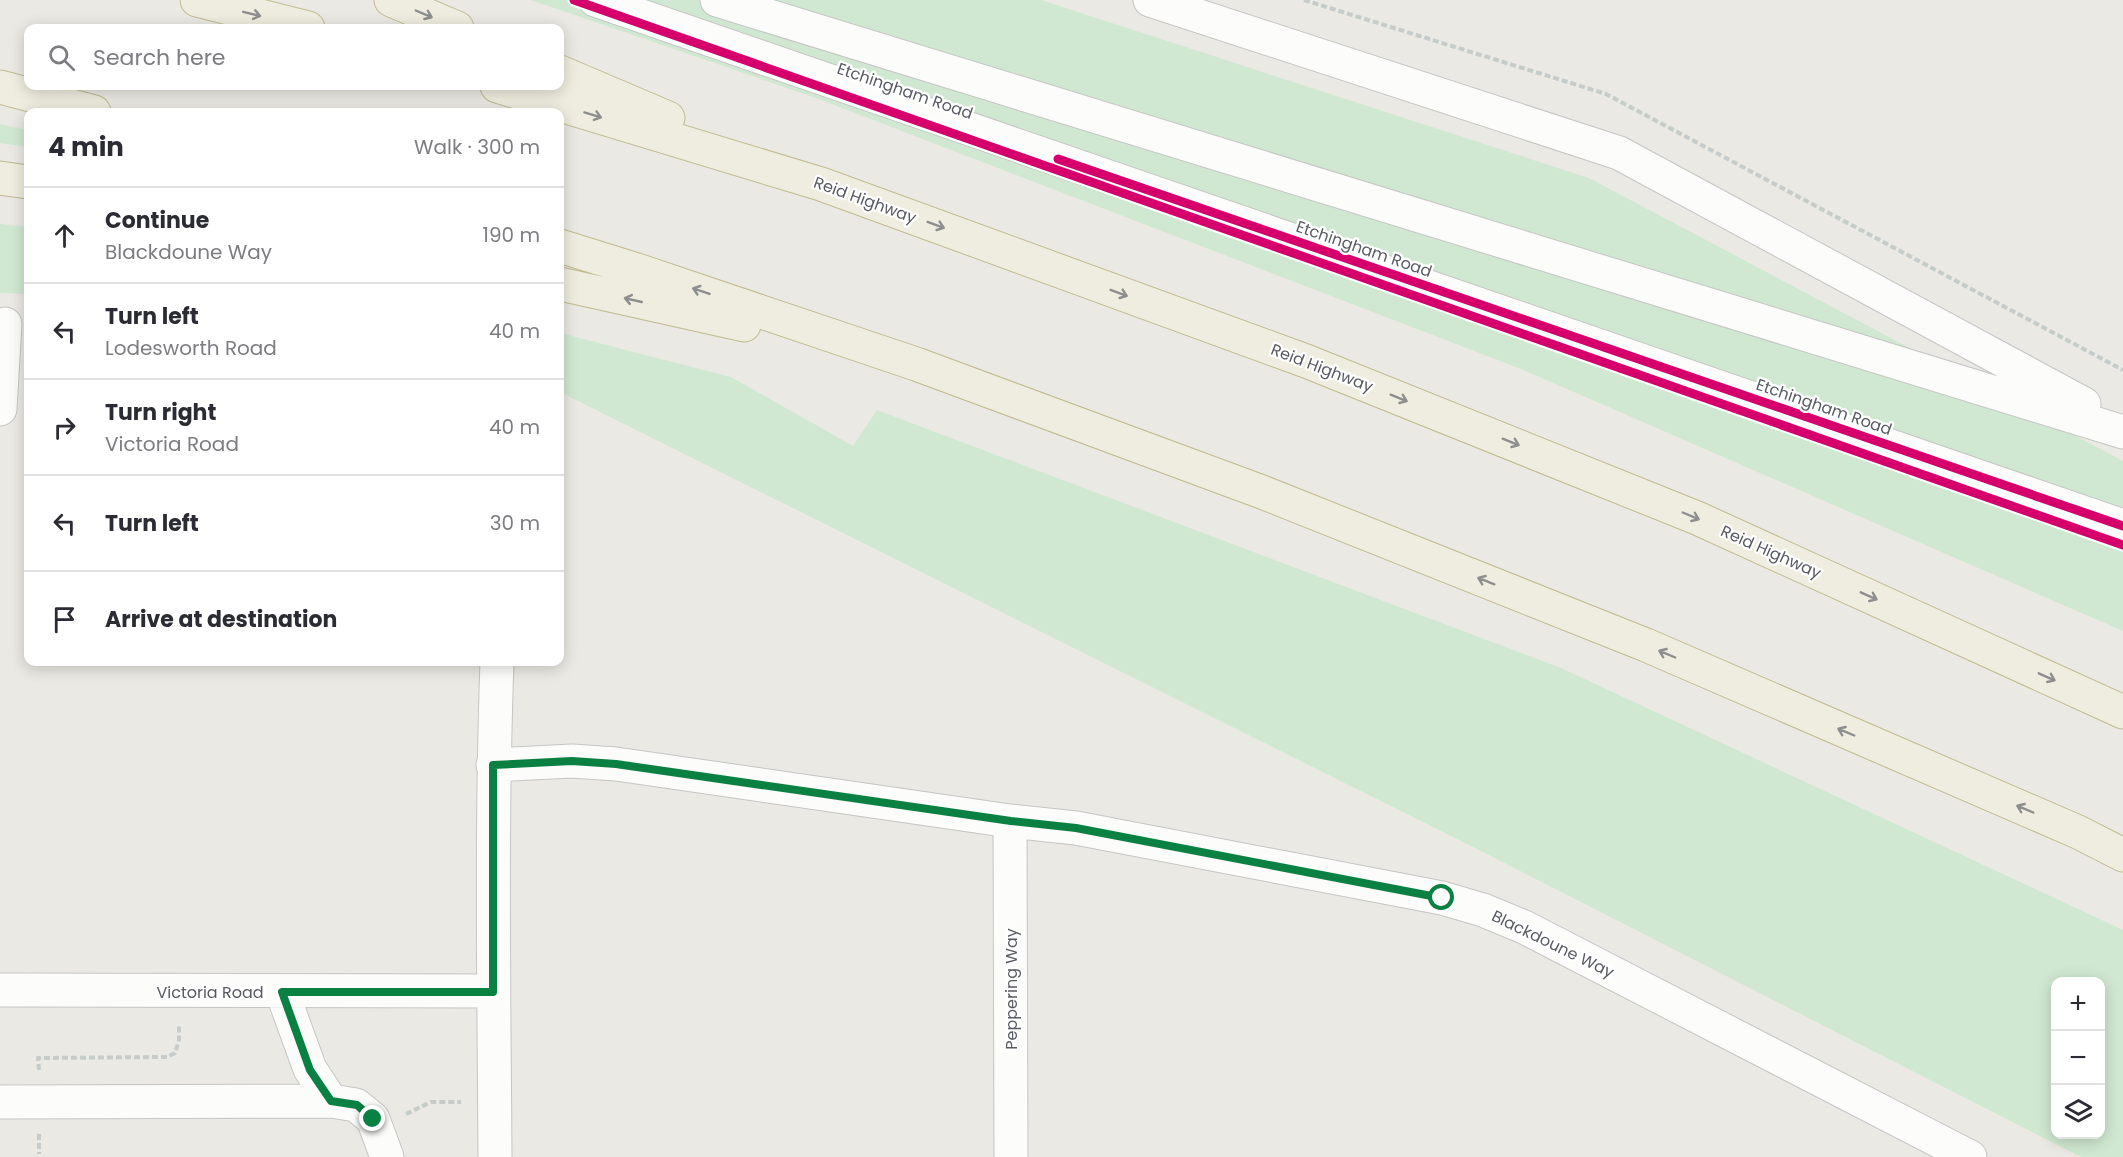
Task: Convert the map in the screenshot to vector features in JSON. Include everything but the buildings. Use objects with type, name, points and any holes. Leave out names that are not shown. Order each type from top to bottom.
[{"type":"highway","points":[[197,0],[292,24]]},
{"type":"highway","points":[[391,0],[448,24]]},
{"type":"highway","points":[[564,74],[822,184]]},
{"type":"highway","points":[[0,87],[79,108]]},
{"type":"highway","name":"Reid Highway","points":[[509,90],[822,184],[1306,361],[1675,509],[2123,712]]},
{"type":"highway","points":[[0,178],[24,181]]},
{"type":"highway","points":[[564,247],[916,364],[1262,492],[1646,645],[2078,832],[2123,855]]},
{"type":"highway","points":[[564,285],[916,364]]},
{"type":"street","name":"Etchingham Road","points":[[595,0],[2123,526]]},
{"type":"street","name":"Etchingham Road","points":[[717,0],[2123,432]]},
{"type":"street","points":[[1150,0],[1619,153],[2123,426]]},
{"type":"street","points":[[0,409],[11,325]]},
{"type":"street","points":[[495,1157],[493,765],[497,666]]},
{"type":"street","name":"Blackdoune Way","points":[[493,765],[572,761],[616,764],[1011,821],[1076,828],[1442,898],[1483,910],[1524,927],[1970,1157]]},
{"type":"street","name":"Peppering Way","points":[[1011,821],[1011,1157]]},
{"type":"street","name":"Victoria Road","points":[[0,990],[493,992]]},
{"type":"street","points":[[282,992],[310,1070],[331,1101]]},
{"type":"street","points":[[0,1102],[331,1101],[357,1105],[373,1119],[382,1143]]},
{"type":"path","points":[[38,1058],[168,1057],[175,1053],[179,1040],[179,1017]]},
{"type":"path","points":[[382,1143],[431,1102],[495,1102]]},
{"type":"green space","points":[[531,0],[1041,0],[1589,178],[2123,461],[2123,631],[1521,369],[816,98]]},
{"type":"green space","points":[[0,124],[24,129],[24,146],[0,143]]},
{"type":"green space","points":[[0,224],[24,227],[24,294],[0,293]]},
{"type":"green space","points":[[564,334],[731,377],[853,446],[877,410],[1561,668],[2123,930],[2123,1157],[2081,1157],[1481,851],[564,394]]},
{"type":"cycle path","points":[[574,0],[2123,545]]},
{"type":"cycle path","points":[[1058,159],[2123,526]]},
{"type":"route","points":[[373,1119],[357,1105],[331,1101],[310,1070],[282,992],[493,992],[493,765],[572,761],[616,764],[1011,821],[1076,828],[1442,898]]}]
